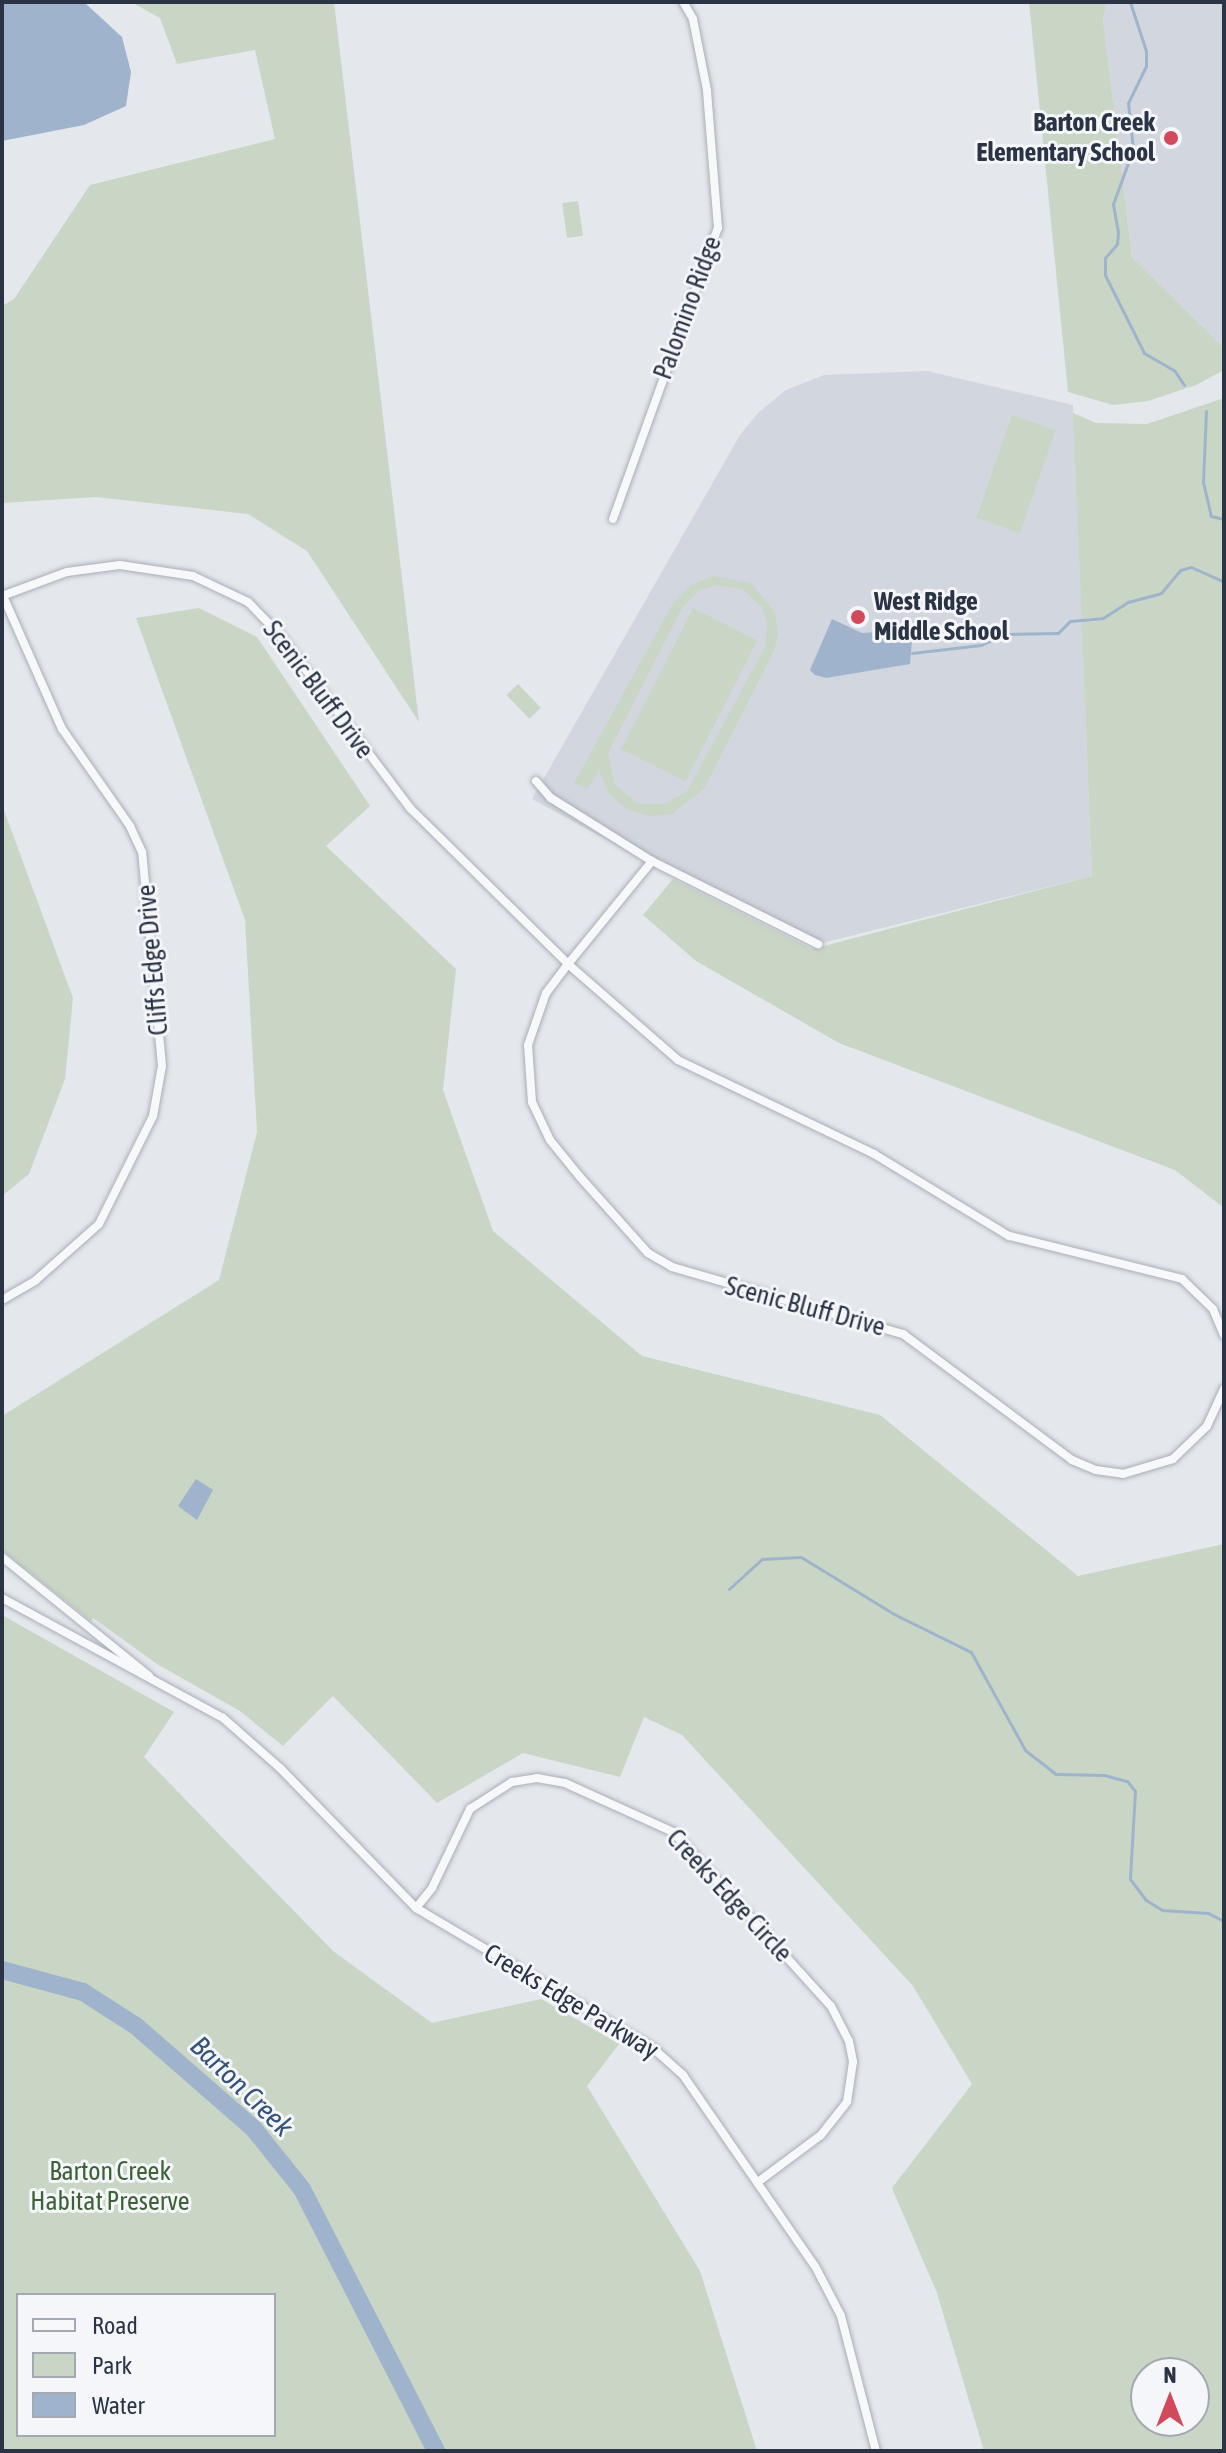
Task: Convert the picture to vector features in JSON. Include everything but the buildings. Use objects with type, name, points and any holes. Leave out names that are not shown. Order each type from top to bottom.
[{"type":"street","name":"Palomino Ridge","points":[[613,519],[718,228],[707,90],[693,19],[683,2]]},
{"type":"street","name":"Scenic Bluff Drive","points":[[3,596],[67,572],[120,565],[193,576],[248,602],[279,634],[410,808],[568,964],[678,1060],[874,1154],[1009,1236],[1182,1279],[1213,1309],[1224,1335]]},
{"type":"street","name":"Cliffs Edge Drive","points":[[2,1300],[36,1280],[99,1224],[153,1116],[162,1066],[142,852],[130,826],[62,729],[3,596]]},
{"type":"street","points":[[536,781],[551,798],[652,861],[818,944]]},
{"type":"street","name":"Scenic Bluff Drive","points":[[652,861],[546,993],[532,1028],[527,1066],[532,1102],[550,1140],[648,1253],[693,1276],[903,1334],[1072,1460],[1096,1470],[1123,1474],[1173,1459],[1207,1426],[1224,1389]]},
{"type":"street","name":"Creeks Edge Parkway","points":[[2,1557],[169,1691]]},
{"type":"street","name":"Creeks Edge Parkway","points":[[2,1598],[223,1718],[252,1740],[416,1908],[654,2049],[705,2103],[841,2316],[876,2451]]},
{"type":"street","name":"Creeks Edge Circle","points":[[416,1908],[432,1888],[470,1809],[512,1782],[537,1778],[565,1783],[673,1832],[831,2006],[849,2041],[853,2062],[847,2102],[821,2135],[758,2182]]},
{"type":"shaded area","name":"Barton Creek Elementary School","points":[[1107,2],[1224,2],[1224,348],[1132,257],[1103,20]]},
{"type":"shaded area","name":"West Ridge Middle School","points":[[927,371],[1073,405],[1092,876],[818,944],[655,866],[532,799],[740,435],[758,413],[786,390],[824,375]]},
{"type":"green space","points":[[131,2],[334,2],[419,722],[307,551],[248,514],[96,497],[2,503],[2,306],[14,299],[90,185],[275,139],[255,50],[177,64],[160,18]]},
{"type":"green space","points":[[1029,2],[1107,2],[1103,20],[1132,257],[1224,348],[1224,370],[1196,385],[1148,401],[1113,405],[1068,392]]},
{"type":"green space","points":[[578,201],[583,236],[567,238],[562,203]]},
{"type":"green space","points":[[1224,398],[1224,1208],[1175,1170],[839,1043],[696,961],[643,915],[673,879],[812,949],[1092,876],[1073,413],[1096,423],[1147,424]]},
{"type":"green space","points":[[1012,415],[1055,430],[1020,533],[977,518]]},
{"type":"green space","points":[[713,576],[751,583],[775,612],[778,632],[774,651],[704,789],[672,814],[651,816],[628,810],[609,794],[599,771],[587,789],[574,783],[673,603],[691,585]],"holes":[[[717,585],[742,589],[761,606],[767,622],[765,647],[687,791],[665,804],[639,804],[614,784],[608,753],[682,608],[700,590]]]},
{"type":"green space","points":[[199,608],[257,637],[370,806],[326,846],[456,969],[443,1090],[493,1231],[642,1356],[880,1415],[1078,1576],[1224,1544],[1224,2451],[984,2451],[937,2293],[892,2188],[972,2084],[913,1986],[682,1735],[644,1717],[620,1777],[523,1753],[437,1803],[333,1696],[283,1746],[240,1711],[157,1664],[93,1618],[91,1621],[2,1550],[2,1416],[219,1280],[257,1132],[245,920],[136,618]]},
{"type":"green space","points":[[693,608],[757,641],[685,781],[621,749]]},
{"type":"green space","points":[[518,684],[541,708],[529,719],[506,695]]},
{"type":"green space","points":[[2,805],[73,998],[65,1079],[29,1174],[2,1196]]},
{"type":"green space","name":"Barton Creek Habitat Preserve","points":[[2,1615],[174,1712],[144,1757],[333,1951],[432,2023],[541,1999],[619,2044],[587,2086],[700,2271],[757,2451],[2,2451]]},
{"type":"water","points":[[2,2],[85,3],[122,37],[131,72],[126,106],[84,125],[2,141]]},
{"type":"water","points":[[832,619],[862,633],[901,630],[912,640],[910,664],[826,678],[815,675],[810,670]]},
{"type":"water","points":[[196,1479],[213,1490],[197,1520],[178,1506]]},
{"type":"waterway","points":[[1130,2],[1146,51],[1146,66],[1128,103],[1133,149],[1113,204],[1117,244],[1105,258],[1105,275],[1144,353],[1174,370],[1184,385]]},
{"type":"waterway","points":[[1206,411],[1203,482],[1211,516],[1224,519]]},
{"type":"waterway","points":[[912,653],[981,645],[1006,634],[1058,633],[1070,621],[1103,618],[1128,602],[1161,593],[1180,570],[1191,567],[1224,582]]},
{"type":"waterway","points":[[729,1589],[762,1559],[801,1557],[894,1614],[971,1652],[1025,1750],[1056,1774],[1104,1775],[1127,1781],[1135,1791],[1130,1879],[1146,1900],[1162,1910],[1208,1913],[1224,1921]]},
{"type":"waterway","name":"Barton Creek","points":[[2,1970],[83,1992],[136,2026],[253,2128],[302,2189],[436,2451]]},
{"type":"place","name":"Barton Creek Elementary School","points":[[1171,138]]},
{"type":"place","name":"West Ridge Middle School","points":[[858,617]]}]
